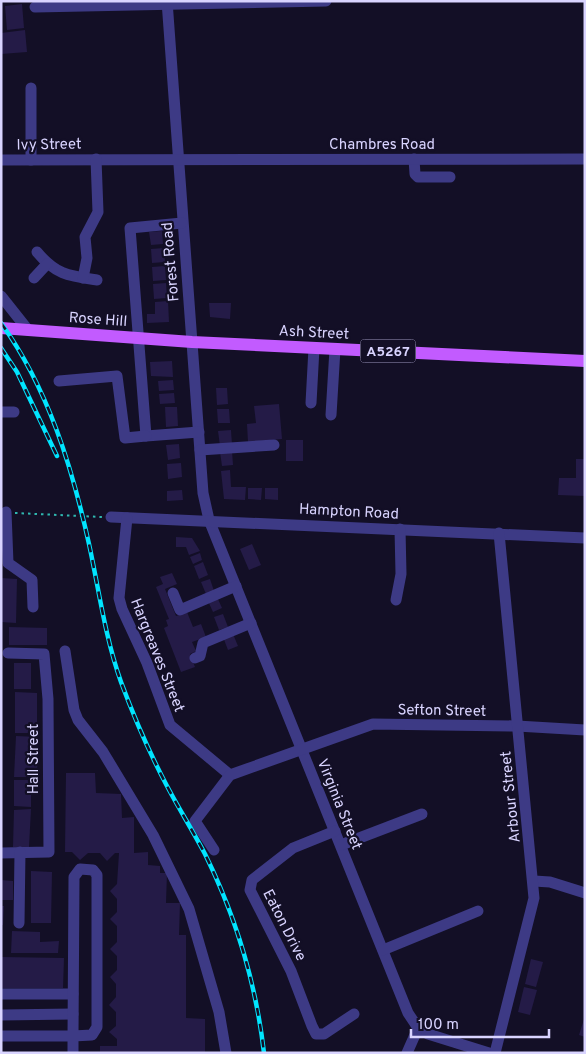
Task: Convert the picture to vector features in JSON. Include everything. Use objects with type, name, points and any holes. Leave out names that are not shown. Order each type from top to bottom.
[{"type":"main road","name":"Rose Hill","points":[[1,328],[192,342]]},
{"type":"main road","name":"Ash Street","points":[[192,342],[585,361]]},
{"type":"street","points":[[36,7],[326,1]]},
{"type":"street","name":"Forest Road","points":[[167,3],[203,494],[209,520]]},
{"type":"street","points":[[31,88],[31,160]]},
{"type":"street","points":[[83,278],[87,258],[85,237],[98,212],[96,159]]},
{"type":"street","points":[[414,159],[415,174],[418,177],[450,177]]},
{"type":"street","name":"Chambres Road","points":[[179,160],[585,159]]},
{"type":"street","name":"Ivy Street","points":[[1,160],[179,160]]},
{"type":"street","points":[[146,436],[130,228],[182,223]]},
{"type":"street","points":[[37,252],[47,264],[66,276],[97,280]]},
{"type":"street","points":[[34,278],[47,264]]},
{"type":"street","points":[[1,296],[28,330]]},
{"type":"street","points":[[311,403],[314,348]]},
{"type":"street","points":[[331,415],[335,349]]},
{"type":"street","points":[[59,381],[117,376],[125,438],[199,432]]},
{"type":"street","points":[[1,412],[14,412]]},
{"type":"street","points":[[200,450],[274,445]]},
{"type":"street","points":[[6,512],[8,563],[32,580],[33,606]]},
{"type":"street","name":"Hampton Road","points":[[107,517],[585,538]]},
{"type":"street","name":"Hargreaves Street","points":[[127,518],[119,598],[122,609],[147,663],[170,725],[230,775]]},
{"type":"street","name":"Virginia Street","points":[[209,520],[408,1013],[418,1028]]},
{"type":"street","points":[[396,600],[401,574],[400,529]]},
{"type":"street","name":"Arbour Street","points":[[495,1053],[534,898],[534,881],[499,533]]},
{"type":"street","points":[[173,593],[180,610],[236,586]]},
{"type":"street","points":[[195,658],[200,656],[202,643],[251,623]]},
{"type":"street","points":[[65,651],[74,710],[78,720],[103,752],[153,835],[189,909],[219,1012],[226,1053]]},
{"type":"street","name":"Hall Street","points":[[1,852],[49,852],[48,699],[44,654],[8,653]]},
{"type":"street","name":"Sefton Street","points":[[230,775],[373,724],[517,726],[585,730]]},
{"type":"street","points":[[214,850],[195,821],[230,775]]},
{"type":"street","points":[[341,845],[422,814]]},
{"type":"street","name":"Eaton Drive","points":[[335,831],[283,855],[252,880],[250,890],[287,963],[316,1034],[324,1034],[354,1014]]},
{"type":"street","points":[[19,923],[20,852]]},
{"type":"street","points":[[1,1036],[73,1036],[92,1035],[97,1027],[98,881],[97,875],[88,869],[80,869],[74,877],[73,1036],[72,1053]]},
{"type":"street","points":[[534,881],[550,882],[585,893]]},
{"type":"street","points":[[383,950],[478,911]]},
{"type":"street","points":[[1,994],[73,994]]},
{"type":"street","points":[[1,1015],[73,1014]]},
{"type":"street","points":[[407,1053],[418,1028],[428,1034],[487,1053]]},
{"type":"path","points":[[6,512],[90,518],[107,517]]},
{"type":"building","points":[[22,4],[24,28],[7,30],[5,6]]},
{"type":"building","points":[[25,30],[27,52],[1,54],[1,33]]},
{"type":"building","points":[[162,231],[163,244],[151,245],[149,232]]},
{"type":"building","points":[[164,248],[165,262],[152,263],[151,249]]},
{"type":"building","points":[[165,266],[166,280],[153,281],[152,267]]},
{"type":"building","points":[[166,283],[167,298],[154,299],[153,284]]},
{"type":"building","points":[[168,301],[169,322],[147,323],[147,314],[155,314],[155,302]]},
{"type":"building","points":[[209,303],[231,303],[230,319],[210,317]]},
{"type":"building","points":[[172,361],[173,377],[151,376],[150,362]]},
{"type":"building","points":[[173,380],[174,390],[159,391],[158,381]]},
{"type":"building","points":[[216,388],[227,388],[228,404],[217,405]]},
{"type":"building","points":[[174,393],[175,403],[160,404],[159,394]]},
{"type":"building","points":[[279,404],[282,439],[248,442],[247,424],[256,423],[254,406]]},
{"type":"building","points":[[165,407],[177,407],[178,426],[166,427]]},
{"type":"building","points":[[217,409],[229,409],[230,423],[218,423]]},
{"type":"building","points":[[231,430],[232,445],[220,446],[218,431]]},
{"type":"building","points":[[286,440],[303,440],[303,461],[286,461]]},
{"type":"building","points":[[179,444],[180,458],[168,460],[166,445]]},
{"type":"building","points":[[232,451],[233,465],[222,466],[220,452]]},
{"type":"building","points":[[576,459],[585,459],[585,496],[558,495],[559,478],[576,478]]},
{"type":"building","points":[[181,463],[182,477],[168,479],[167,464]]},
{"type":"building","points":[[230,470],[231,487],[246,487],[245,500],[224,499],[221,471]]},
{"type":"building","points":[[248,488],[262,488],[261,500],[248,499]]},
{"type":"building","points":[[265,488],[278,488],[278,500],[265,499]]},
{"type":"building","points":[[182,490],[183,500],[167,501],[167,491]]},
{"type":"building","points":[[176,537],[192,538],[200,551],[189,555],[186,547],[176,547]]},
{"type":"building","points":[[252,544],[261,565],[249,570],[240,549]]},
{"type":"building","points":[[200,553],[202,560],[193,564],[190,557]]},
{"type":"building","points":[[203,562],[208,575],[199,579],[194,566]]},
{"type":"building","points":[[172,573],[177,584],[165,589],[176,616],[187,612],[193,627],[201,624],[206,637],[192,642],[196,651],[190,654],[195,667],[181,672],[164,628],[168,626],[166,620],[169,619],[156,587],[163,584],[160,577]]},
{"type":"building","points":[[1,578],[17,579],[16,623],[1,622]]},
{"type":"building","points":[[210,579],[214,591],[206,594],[201,582]]},
{"type":"building","points":[[217,597],[222,608],[213,612],[208,601]]},
{"type":"building","points":[[223,614],[228,627],[219,630],[214,617]]},
{"type":"building","points":[[9,627],[47,628],[47,645],[9,645]]},
{"type":"building","points":[[233,634],[238,646],[228,650],[223,637]]},
{"type":"building","points":[[14,663],[31,663],[31,689],[14,689]]},
{"type":"building","points":[[15,692],[37,693],[37,733],[15,733]]},
{"type":"building","points":[[16,736],[38,737],[37,777],[14,777]]},
{"type":"building","points":[[66,773],[95,773],[96,793],[121,794],[122,818],[134,817],[134,853],[148,852],[148,865],[160,866],[160,873],[167,873],[166,903],[180,903],[179,935],[186,935],[186,1018],[205,1019],[205,1053],[100,1053],[100,1046],[117,1046],[117,1039],[109,1032],[116,1026],[116,1012],[109,1005],[116,997],[116,984],[110,977],[117,970],[117,956],[110,949],[117,942],[117,926],[110,919],[117,912],[117,899],[110,891],[117,884],[119,853],[115,853],[107,861],[100,853],[88,853],[80,860],[72,852],[65,852]]},
{"type":"building","points":[[14,780],[31,780],[31,807],[14,806]]},
{"type":"building","points":[[31,809],[29,847],[13,847],[14,810]]},
{"type":"building","points":[[31,871],[52,872],[51,923],[31,923]]},
{"type":"building","points":[[1,880],[13,881],[13,900],[1,900]]},
{"type":"building","points":[[1,906],[4,906],[3,925],[1,925]]},
{"type":"building","points":[[12,931],[40,932],[40,942],[59,941],[58,953],[11,953]]},
{"type":"building","points":[[1,957],[64,958],[63,988],[1,988]]},
{"type":"building","points":[[531,959],[543,962],[536,987],[525,984]]},
{"type":"building","points":[[524,987],[537,990],[530,1015],[518,1012]]},
{"type":"building","points":[[585,1016],[585,1037],[579,1035]]},
{"type":"railway","points":[[1,323],[18,348],[32,374],[56,429],[75,486],[115,665],[154,760],[205,854],[226,902],[250,976],[264,1053]]},
{"type":"railway","points":[[1,348],[17,372],[57,456]]}]
